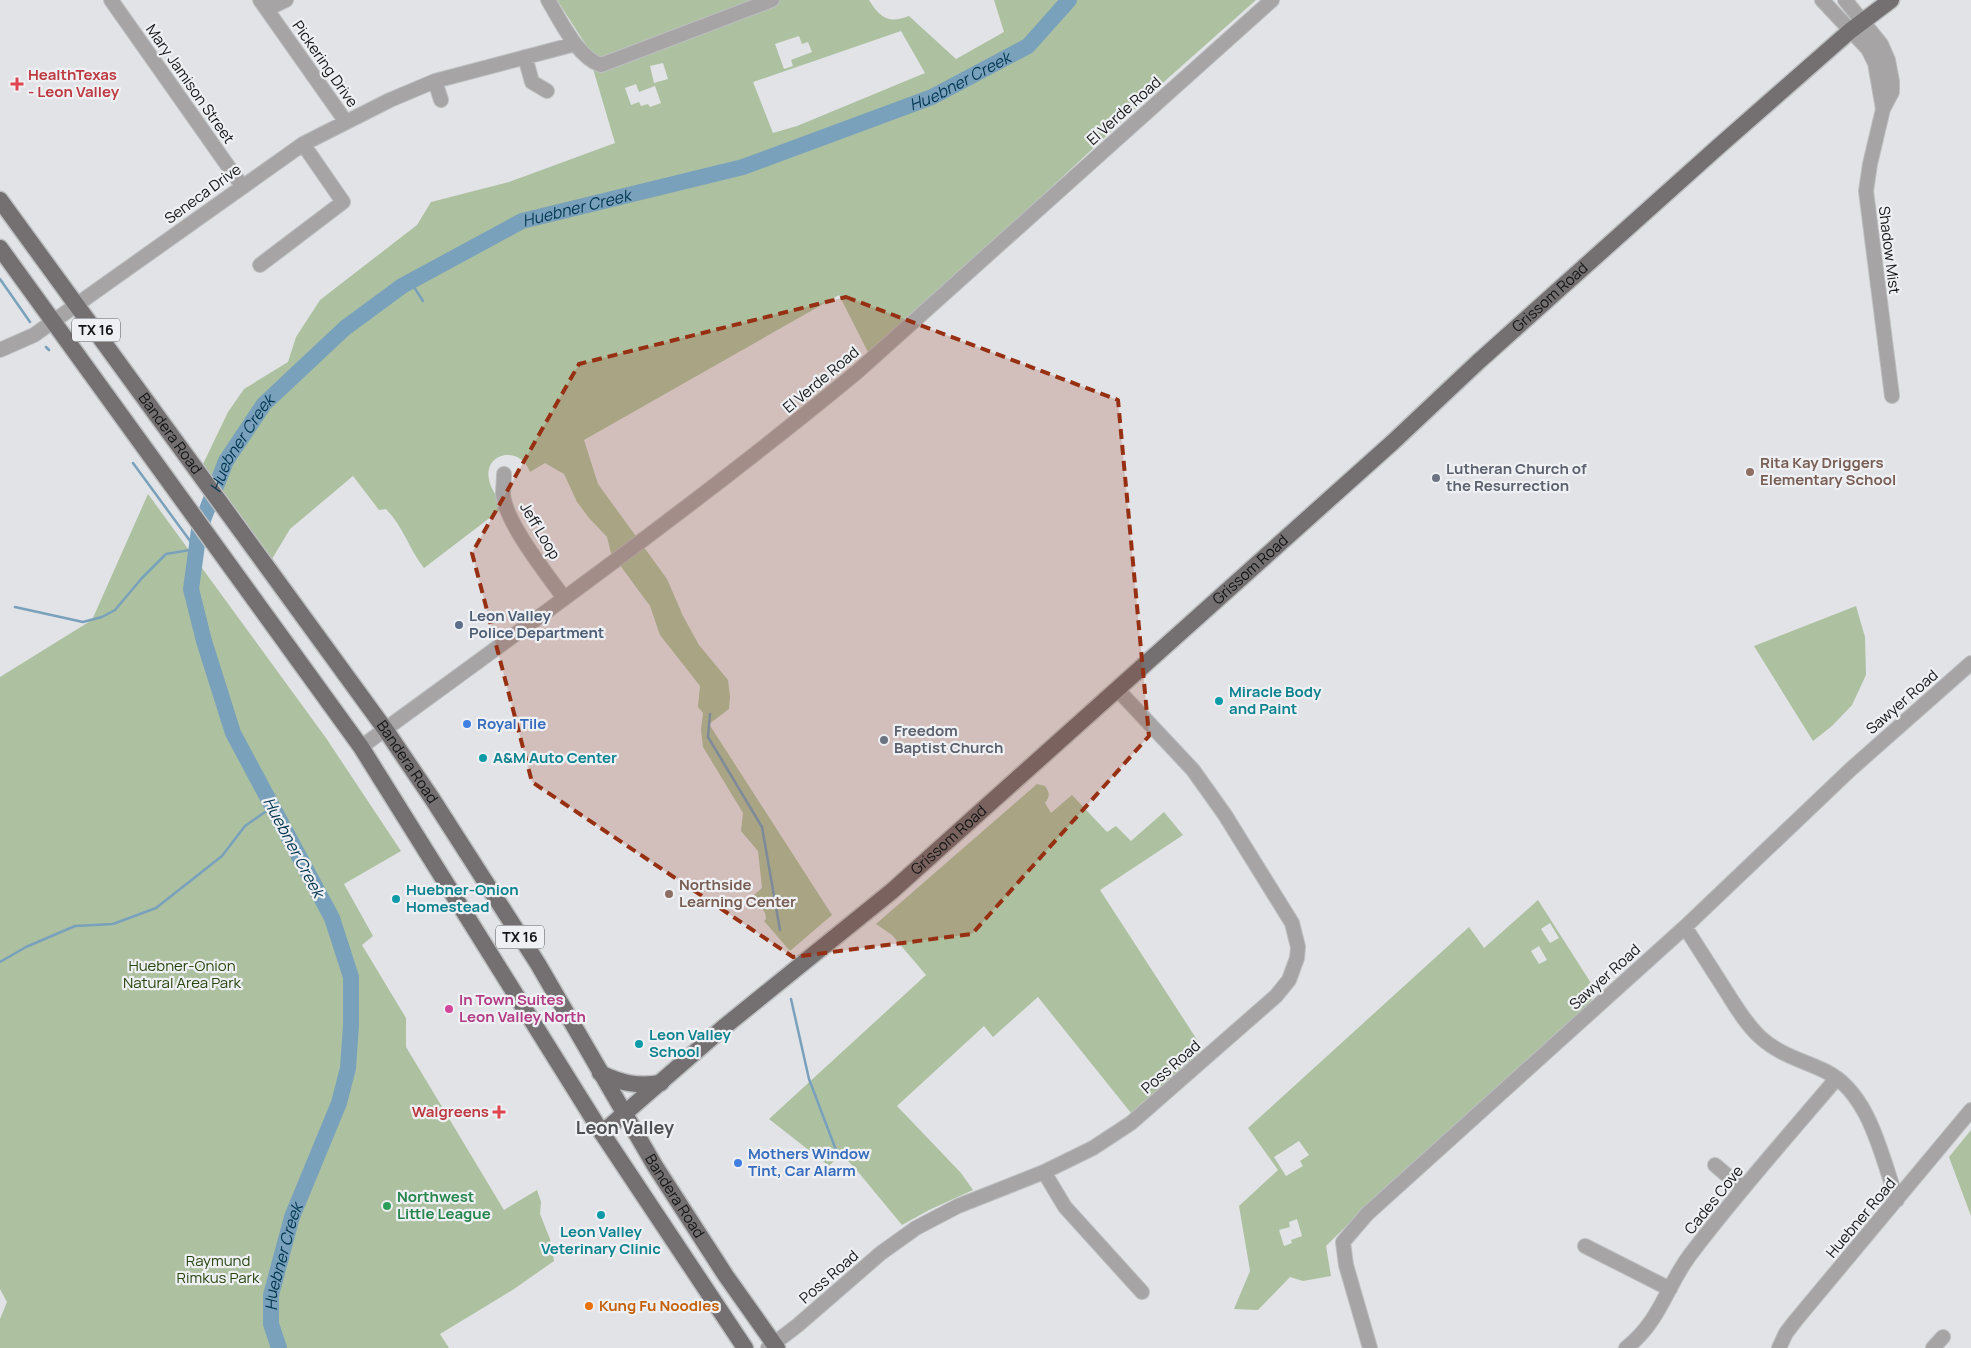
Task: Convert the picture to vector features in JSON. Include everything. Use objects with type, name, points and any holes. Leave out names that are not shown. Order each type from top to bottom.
[{"type":"main road","name":"Grissom Road","points":[[602,1133],[724,1027],[892,891],[1416,421],[1504,339],[1857,26],[1891,0]]},
{"type":"main road","name":"Bandera Road","points":[[0,200],[385,729],[533,957],[655,1166],[773,1347]]},
{"type":"main road","name":"Bandera Road","points":[[0,248],[361,747],[602,1133],[745,1348]]},
{"type":"main road","points":[[600,1074],[630,1085],[647,1086],[661,1083]]},
{"type":"street","name":"Mary Jamison Street","points":[[111,0],[242,186]]},
{"type":"street","points":[[263,5],[286,0]]},
{"type":"street","points":[[548,0],[575,44],[587,59],[601,65],[772,0]]},
{"type":"street","name":"El Verde Road","points":[[361,747],[564,598],[792,425],[857,372],[1272,0]]},
{"type":"street","name":"Shadow Mist","points":[[1822,0],[1880,44],[1888,60],[1892,80],[1892,92],[1883,109],[1866,190],[1892,396]]},
{"type":"street","name":"Shadow Mist","points":[[1845,0],[1857,26]]},
{"type":"street","name":"Pickering Drive","points":[[263,5],[346,122]]},
{"type":"street","name":"Seneca Drive","points":[[0,350],[34,335],[303,144],[435,81],[575,44]]},
{"type":"street","points":[[526,57],[532,82],[547,91]]},
{"type":"street","points":[[435,81],[441,100]]},
{"type":"street","points":[[260,265],[343,202],[303,144]]},
{"type":"street","name":"Jeff Loop","points":[[504,474],[503,495],[506,507],[524,541],[564,598]]},
{"type":"street","name":"Sawyer Road","points":[[1370,1348],[1346,1265],[1343,1242],[1367,1214],[1685,927],[1851,769],[1971,663]]},
{"type":"street","name":"Poss Road","points":[[773,1347],[881,1253],[916,1228],[958,1206],[1044,1172],[1093,1148],[1131,1124],[1276,996],[1289,980],[1297,958],[1298,947],[1292,923],[1225,815],[1193,770],[1117,689]]},
{"type":"street","points":[[1685,927],[1742,1017],[1761,1038],[1784,1054],[1827,1072],[1855,1095],[1864,1110],[1897,1200]]},
{"type":"street","name":"Cades Cove","points":[[1626,1348],[1640,1337],[1650,1324],[1689,1256],[1836,1078]]},
{"type":"street","name":"Huebner Road","points":[[1779,1348],[1786,1333],[1796,1320],[1971,1110]]},
{"type":"street","points":[[1715,1165],[1744,1189]]},
{"type":"street","points":[[1044,1172],[1065,1207],[1142,1292]]},
{"type":"street","points":[[1585,1246],[1670,1289]]},
{"type":"street","points":[[1933,1348],[1943,1337]]},
{"type":"highlighted area","points":[[846,297],[1118,400],[1149,736],[972,934],[793,957],[532,782],[472,553],[579,364]]},
{"type":"green space","points":[[557,0],[869,0],[877,11],[886,18],[896,19],[909,16],[956,59],[1004,32],[994,0],[1256,0],[1166,80],[1025,212],[868,352],[839,295],[584,440],[598,484],[667,579],[683,616],[699,645],[728,680],[729,709],[709,724],[832,915],[790,951],[764,921],[766,919],[765,913],[754,895],[762,888],[758,851],[741,831],[743,813],[703,747],[701,730],[703,713],[698,707],[700,686],[660,635],[650,606],[611,553],[607,537],[577,502],[564,474],[545,463],[530,472],[525,463],[519,458],[504,455],[497,458],[492,463],[489,471],[489,480],[493,491],[504,507],[424,568],[392,516],[386,509],[379,510],[353,476],[290,529],[272,559],[203,464],[228,412],[244,389],[288,362],[296,337],[320,300],[417,225],[431,202],[509,182],[615,143],[586,45]],"holes":[[[901,31],[925,73],[797,126],[773,133],[753,82]],[[799,36],[802,44],[808,42],[812,52],[791,60],[793,66],[784,69],[775,44]],[[663,63],[668,79],[654,83],[650,66]],[[636,84],[639,92],[655,86],[661,103],[650,107],[648,104],[641,106],[639,102],[631,105],[625,88]]]},
{"type":"green space","name":"Huebner-Onion Natural Area Park","points":[[148,494],[326,738],[401,851],[344,884],[373,936],[362,945],[406,1018],[406,1047],[504,1210],[537,1190],[541,1202],[540,1214],[550,1239],[554,1261],[514,1289],[440,1334],[449,1348],[0,1348],[0,1319],[7,1302],[0,1289],[0,677],[92,620]]},
{"type":"green space","points":[[1856,606],[1865,637],[1866,675],[1852,705],[1832,726],[1813,741],[1754,646]]},
{"type":"green space","points":[[1037,784],[1045,786],[1048,791],[1049,796],[1045,803],[1051,813],[1072,795],[1107,832],[1116,826],[1131,841],[1164,812],[1183,835],[1100,890],[1203,1049],[1131,1113],[1038,997],[993,1037],[984,1026],[897,1106],[961,1173],[973,1190],[929,1210],[902,1225],[841,1154],[829,1166],[769,1119],[926,975],[892,935],[876,924]]},
{"type":"green space","points":[[1538,900],[1596,991],[1590,1003],[1385,1188],[1326,1246],[1331,1276],[1303,1281],[1290,1277],[1258,1310],[1234,1309],[1250,1271],[1239,1206],[1278,1170],[1248,1128],[1469,927],[1484,948]],"holes":[[[1550,923],[1559,938],[1550,943],[1541,929]],[[1539,946],[1547,960],[1539,964],[1531,951]],[[1299,1141],[1309,1155],[1300,1161],[1303,1166],[1286,1176],[1274,1157]],[[1297,1219],[1302,1236],[1291,1240],[1292,1243],[1284,1246],[1279,1230],[1290,1227],[1289,1222]]]},
{"type":"green space","points":[[1971,1130],[1971,1216],[1949,1157]]},
{"type":"waterway","name":"Huebner Creek","points":[[279,1348],[271,1324],[271,1295],[292,1217],[339,1103],[348,1068],[351,1025],[351,977],[332,918],[233,733],[204,641],[191,589],[199,530],[226,461],[264,404],[345,328],[402,286],[522,221],[743,167],[932,97],[1028,46],[1069,0]]},
{"type":"waterway","points":[[0,279],[30,322]]},
{"type":"waterway","points":[[410,281],[423,301]]},
{"type":"waterway","points":[[46,347],[49,350]]},
{"type":"waterway","points":[[15,607],[83,622],[102,617],[115,610],[142,578],[166,554],[196,549],[133,463]]},
{"type":"waterway","points":[[710,714],[708,737],[762,827],[780,930]]},
{"type":"waterway","points":[[0,962],[26,947],[75,926],[113,924],[156,908],[222,856],[245,826],[272,807]]},
{"type":"waterway","points":[[791,999],[809,1079],[836,1150]]},
{"type":"place","name":"HealthTexas - Leon Valley","points":[[17,84]]},
{"type":"place","name":"Rita Kay Driggers Elementary School","points":[[1750,472]]},
{"type":"place","name":"Lutheran Church of the Resurrection","points":[[1436,478]]},
{"type":"place","name":"Leon Valley Police Department","points":[[459,625]]},
{"type":"place","name":"Miracle Body and Paint","points":[[1219,701]]},
{"type":"place","name":"Royal Tile","points":[[467,724]]},
{"type":"place","name":"Freedom Baptist Church","points":[[884,740]]},
{"type":"place","name":"A&M Auto Center","points":[[483,758]]},
{"type":"place","name":"Northside Learning Center","points":[[669,894]]},
{"type":"place","name":"Huebner-Onion Homestead","points":[[396,899]]},
{"type":"place","name":"In Town Suites Leon Valley North","points":[[449,1009]]},
{"type":"place","name":"Leon Valley School","points":[[639,1044]]},
{"type":"place","name":"Walgreens","points":[[499,1112]]},
{"type":"place","name":"Mothers Window Tint, Car Alarm","points":[[738,1163]]},
{"type":"place","name":"Northwest Little League","points":[[387,1206]]},
{"type":"place","name":"Leon Valley Veterinary Clinic","points":[[601,1215]]},
{"type":"place","name":"Kung Fu Noodles","points":[[589,1306]]},
{"type":"district","name":"Leon Valley","points":[[625,1128]]},
{"type":"park label","name":"Raymund Rimkus Park","points":[[218,1270]]}]
